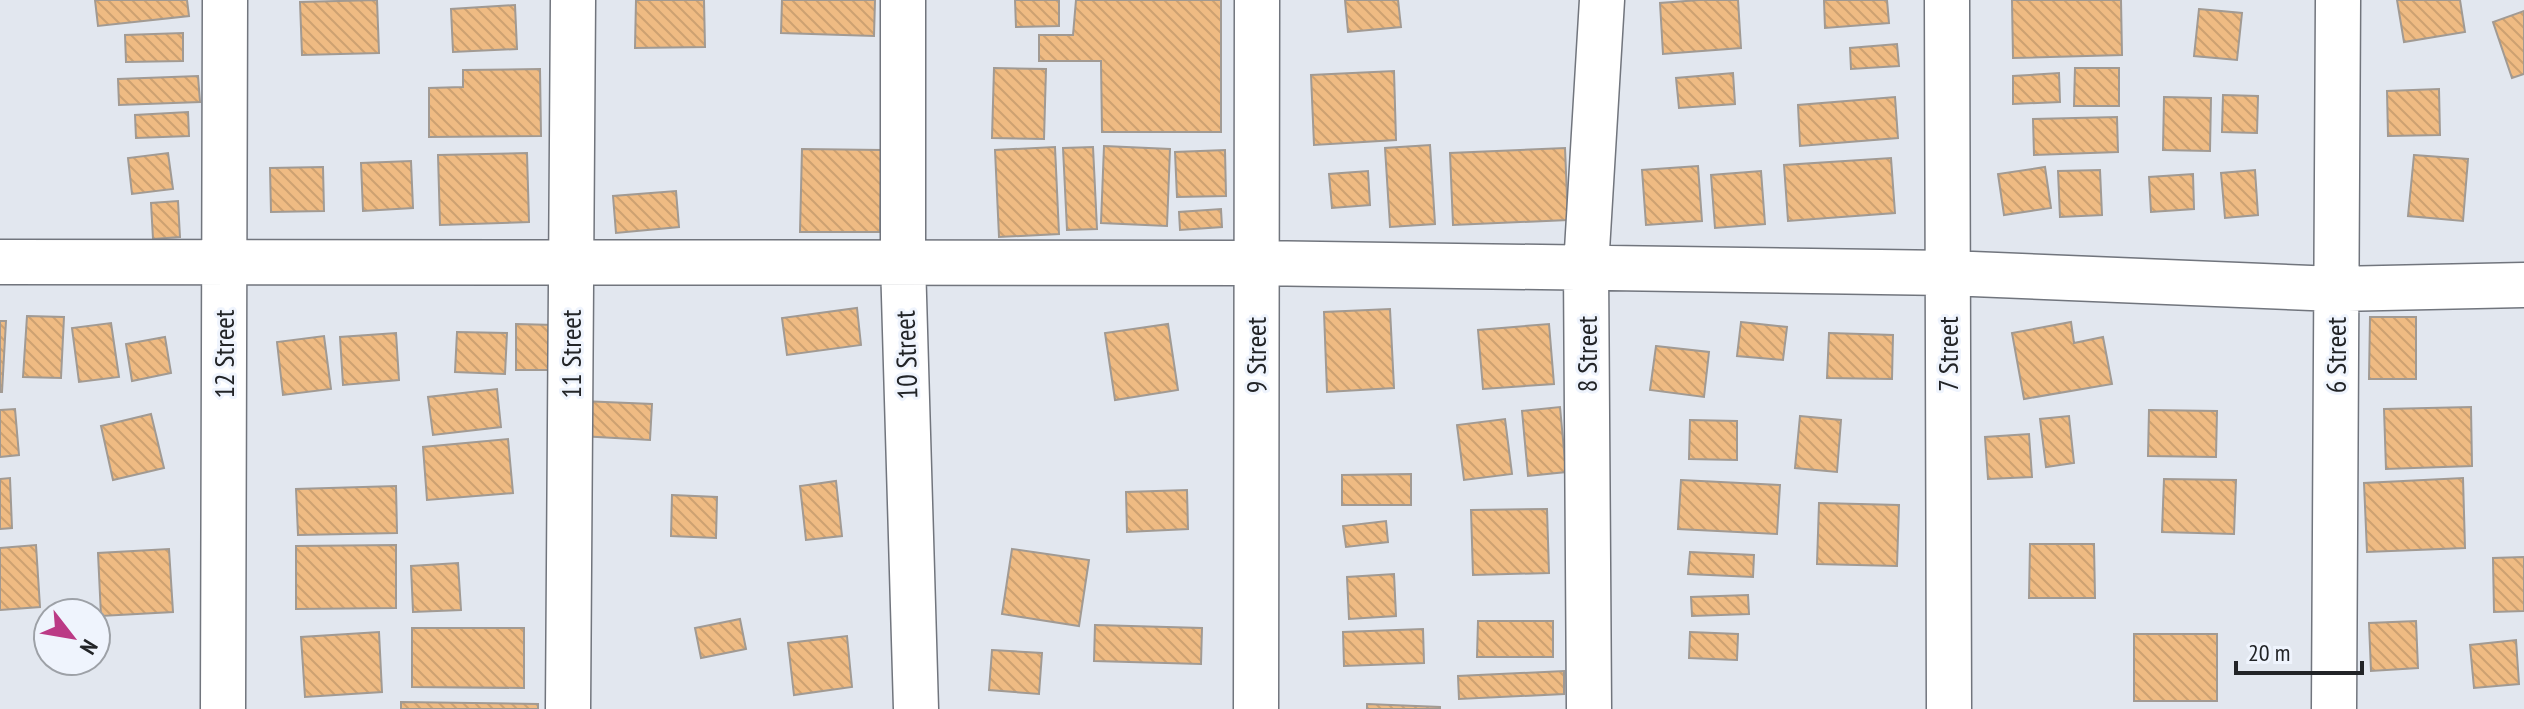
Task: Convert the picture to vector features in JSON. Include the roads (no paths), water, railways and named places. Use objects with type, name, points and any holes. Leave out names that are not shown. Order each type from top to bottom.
[{"type":"street","name":"12 Street","points":[[223,709],[225,0]]},
{"type":"street","name":"11 Street","points":[[568,709],[573,0]]},
{"type":"street","name":"10 Street","points":[[903,0],[903,262],[916,709]]},
{"type":"street","name":"9 Street","points":[[1256,709],[1257,0]]},
{"type":"street","name":"8 Street","points":[[1589,709],[1586,267],[1602,0]]},
{"type":"street","name":"7 Street","points":[[1947,0],[1949,709]]},
{"type":"street","name":"6 Street","points":[[2334,709],[2338,0]]},
{"type":"street","points":[[0,262],[1257,263],[1948,273],[2336,289],[2524,285]]}]
